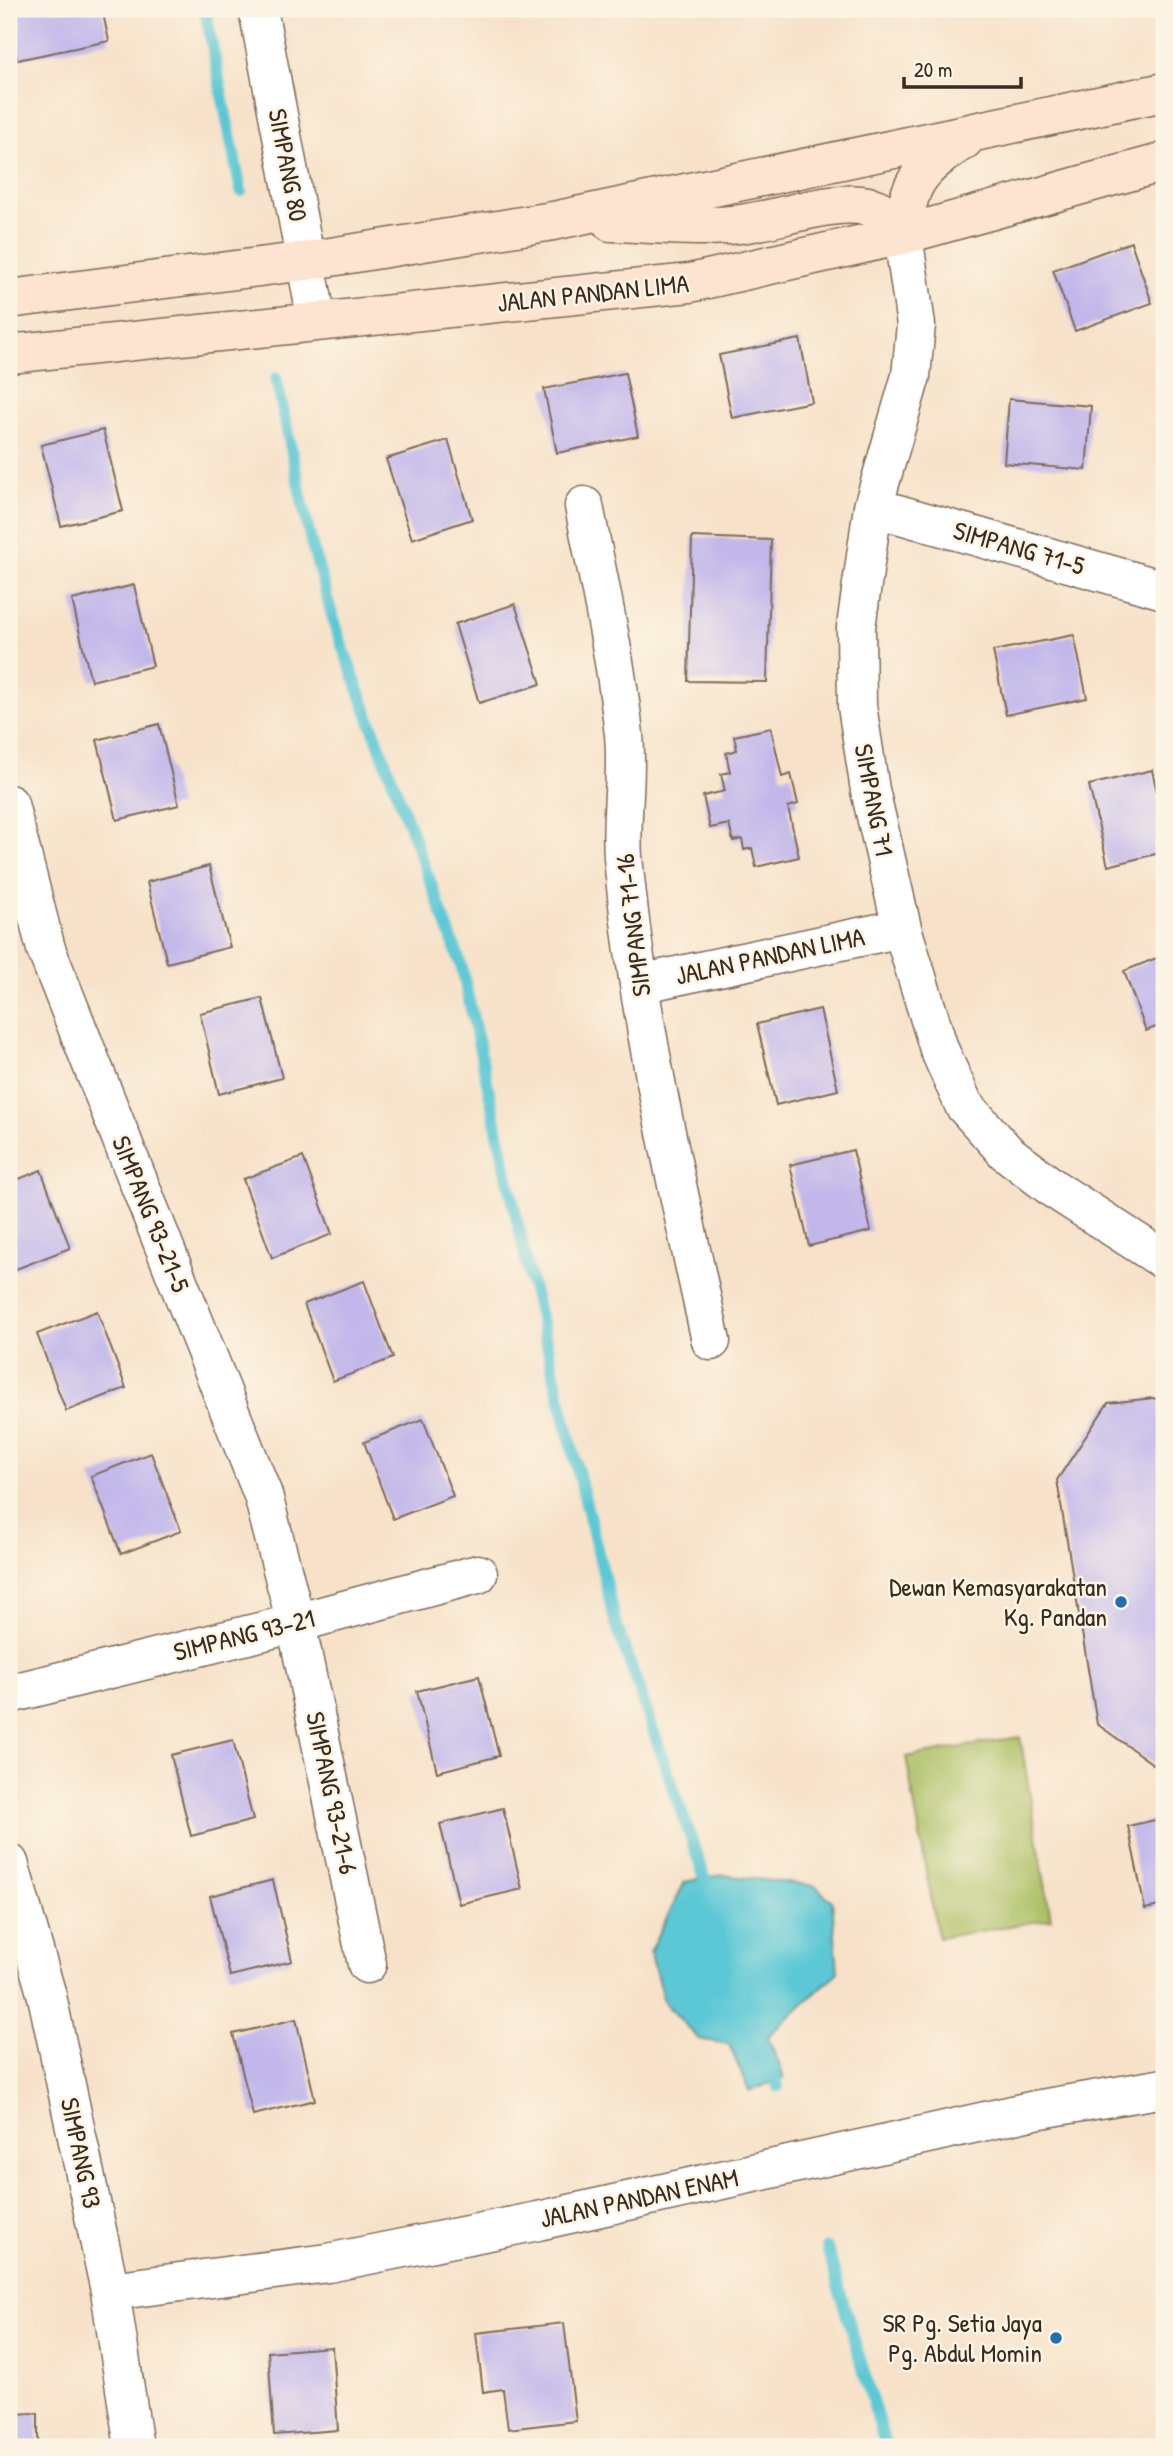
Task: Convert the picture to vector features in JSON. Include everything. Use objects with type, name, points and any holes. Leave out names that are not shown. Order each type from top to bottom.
[{"type":"main road","points":[[9,299],[306,261],[553,221],[1164,92]]},
{"type":"main road","points":[[903,235],[905,204],[920,175],[939,156],[977,132]]},
{"type":"main road","name":"JALAN PANDAN LIMA","points":[[9,354],[690,284],[903,235],[1164,162]]},
{"type":"main road","points":[[553,221],[627,222],[691,227],[741,224],[831,205],[871,206],[886,213],[903,235]]},
{"type":"street","name":"SIMPANG 80","points":[[258,9],[317,321]]},
{"type":"street","name":"SIMPANG 71","points":[[903,235],[916,325],[911,376],[873,507],[856,628],[857,706],[870,790],[902,928],[939,1049],[964,1105],[1006,1152],[1054,1189],[1164,1260]]},
{"type":"street","name":"SIMPANG 71-16","points":[[584,506],[611,645],[624,738],[623,855],[654,1083],[711,1341]]},
{"type":"street","name":"SIMPANG 71-5","points":[[873,507],[1164,590]]},
{"type":"street","name":"SIMPANG 93-21-5","points":[[9,804],[46,949],[263,1495],[296,1623]]},
{"type":"street","name":"JALAN PANDAN LIMA","points":[[639,984],[902,928]]},
{"type":"street","name":"SIMPANG 93-21","points":[[9,1694],[296,1623],[478,1574]]},
{"type":"street","name":"SIMPANG 93-21-6","points":[[296,1623],[367,1964]]},
{"type":"street","name":"SIMPANG 93","points":[[9,1863],[47,1996],[110,2291],[134,2447]]},
{"type":"street","name":"JALAN PANDAN ENAM","points":[[110,2291],[328,2263],[538,2221],[1035,2110],[1164,2088]]},
{"type":"green space","points":[[1020,1737],[1051,1919],[938,1938],[906,1757]]},
{"type":"water","points":[[722,1875],[815,1886],[832,1901],[838,1972],[768,2036],[784,2078],[749,2091],[729,2044],[699,2039],[664,2002],[650,1951],[685,1882]]},
{"type":"building","points":[[9,9],[102,9],[109,41],[17,60]]},
{"type":"building","points":[[1131,242],[1152,303],[1075,331],[1053,270]]},
{"type":"building","points":[[800,339],[812,402],[732,418],[719,355]]},
{"type":"building","points":[[625,373],[638,436],[557,453],[544,389]]},
{"type":"building","points":[[1009,399],[1091,406],[1086,470],[1004,463]]},
{"type":"building","points":[[103,430],[123,511],[61,526],[41,445]]},
{"type":"building","points":[[448,440],[472,519],[412,539],[386,459]]},
{"type":"building","points":[[692,537],[771,540],[767,682],[688,681]]},
{"type":"building","points":[[134,585],[153,666],[91,681],[72,600]]},
{"type":"building","points":[[515,604],[541,684],[479,703],[455,624]]},
{"type":"building","points":[[1074,635],[1087,698],[1006,715],[993,651]]},
{"type":"building","points":[[159,724],[179,805],[117,820],[97,740]]},
{"type":"building","points":[[771,728],[782,777],[791,774],[798,804],[788,807],[799,857],[756,867],[752,848],[744,850],[742,839],[733,841],[729,824],[710,828],[703,796],[725,791],[721,774],[730,772],[726,753],[737,750],[734,736]]},
{"type":"building","points":[[1152,770],[1164,824],[1164,852],[1108,866],[1089,785]]},
{"type":"building","points":[[209,866],[230,947],[167,963],[147,882]]},
{"type":"building","points":[[1164,955],[1164,1024],[1146,1031],[1124,971]]},
{"type":"building","points":[[262,998],[282,1078],[219,1094],[200,1013]]},
{"type":"building","points":[[820,1009],[838,1090],[776,1105],[757,1024]]},
{"type":"building","points":[[853,1150],[871,1231],[809,1246],[790,1165]]},
{"type":"building","points":[[303,1157],[332,1234],[272,1258],[243,1179]]},
{"type":"building","points":[[41,1170],[70,1248],[11,1271],[9,1183]]},
{"type":"building","points":[[364,1281],[393,1358],[333,1381],[304,1304]]},
{"type":"building","points":[[97,1311],[126,1388],[66,1411],[37,1334]]},
{"type":"building","name":"Dewan Kemasyarakatan Kg. Pandan","points":[[1154,1398],[1164,1405],[1164,1772],[1097,1724],[1057,1480],[1108,1403]]},
{"type":"building","points":[[423,1419],[453,1496],[393,1519],[364,1442]]},
{"type":"building","points":[[151,1453],[181,1531],[121,1554],[91,1476]]},
{"type":"building","points":[[479,1676],[499,1756],[437,1772],[417,1691]]},
{"type":"building","points":[[233,1740],[253,1820],[191,1836],[171,1755]]},
{"type":"building","points":[[503,1808],[522,1889],[459,1904],[440,1824]]},
{"type":"building","points":[[1164,1818],[1164,1905],[1145,1909],[1128,1826]]},
{"type":"building","points":[[273,1880],[292,1961],[230,1976],[210,1896]]},
{"type":"building","points":[[296,2019],[315,2100],[253,2115],[233,2034]]},
{"type":"building","points":[[564,2323],[576,2421],[508,2429],[503,2389],[483,2392],[476,2333]]},
{"type":"building","points":[[332,2347],[338,2430],[274,2435],[268,2352]]},
{"type":"building","points":[[38,2413],[38,2447],[9,2447],[9,2414]]},
{"type":"waterway","points":[[205,9],[241,191]]},
{"type":"waterway","points":[[276,378],[311,542],[336,629],[461,964],[527,1265],[615,1621],[710,1893]]},
{"type":"waterway","points":[[770,2065],[778,2086]]},
{"type":"waterway","points":[[827,2248],[886,2447]]},
{"type":"place","name":"Dewan Kemasyarakatan Kg. Pandan","points":[[1121,1602]]},
{"type":"place","name":"SR Pg. Setia Jaya Pg. Abdul Momin","points":[[1056,2338]]}]
